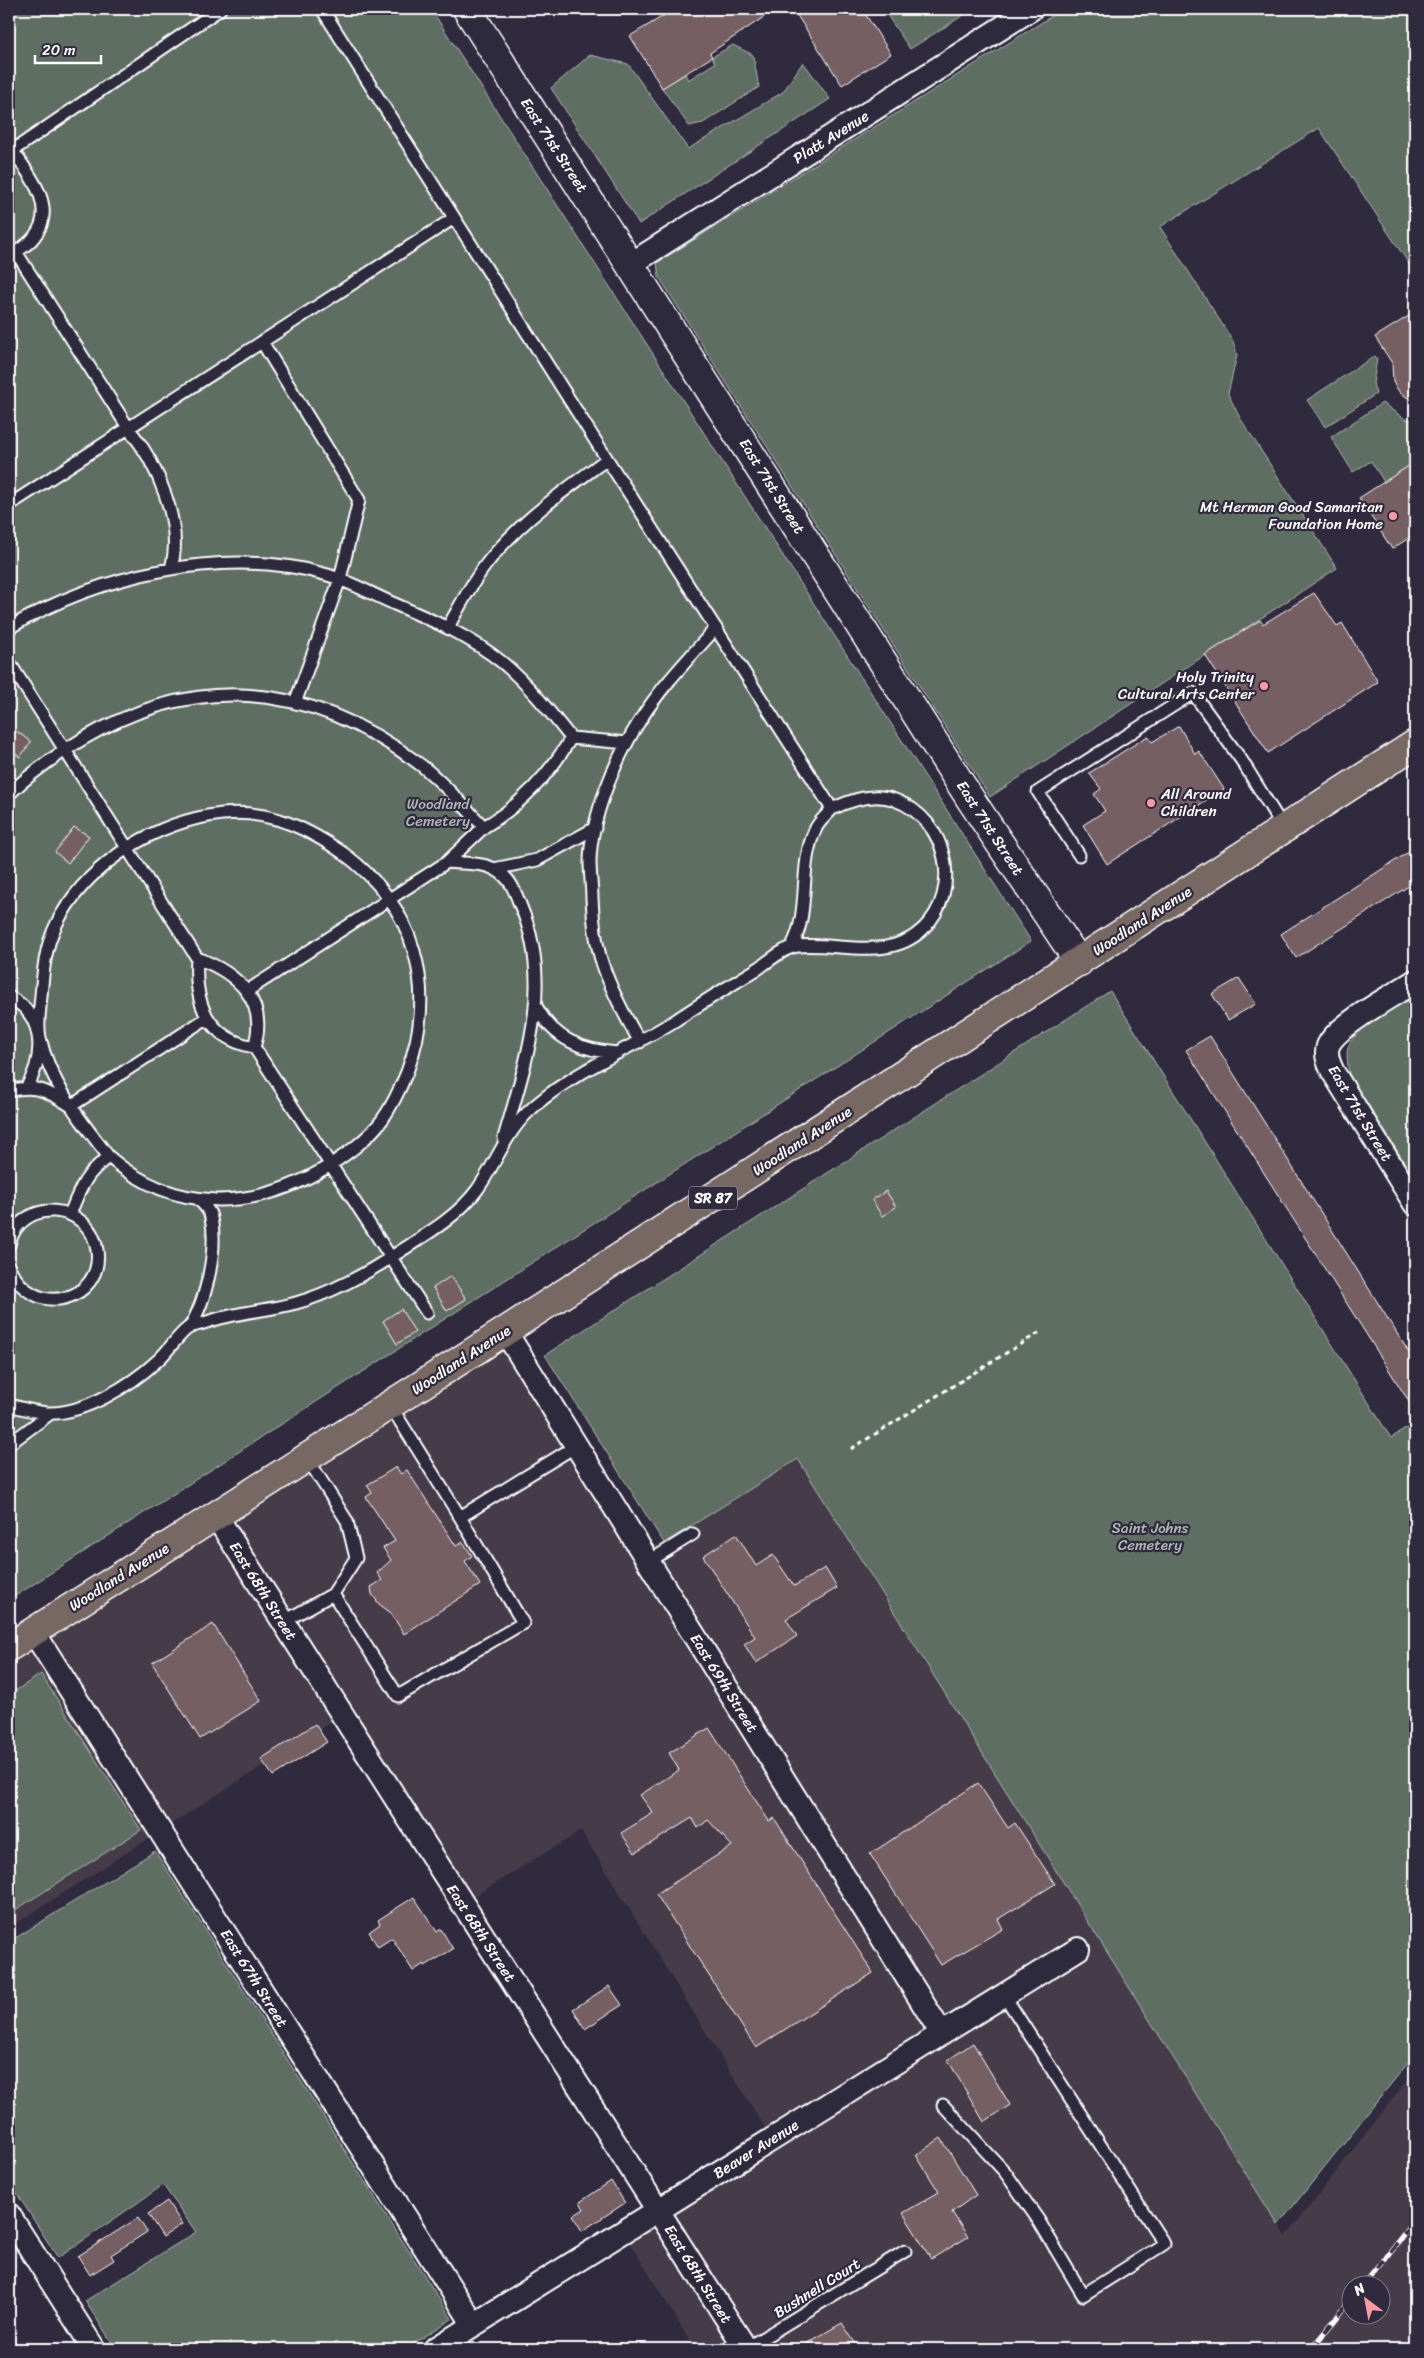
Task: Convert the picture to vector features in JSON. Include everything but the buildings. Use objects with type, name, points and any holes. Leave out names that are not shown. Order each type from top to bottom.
[{"type":"main road","name":"Woodland Avenue","points":[[9,1647],[390,1405],[1415,744]]},
{"type":"street","name":"East 71st Street","points":[[467,9],[971,800],[1079,962]]},
{"type":"street","name":"Platt Avenue","points":[[631,264],[1031,9]]},
{"type":"street","name":"East 71st Street","points":[[1415,981],[1344,1027],[1328,1046],[1328,1060],[1332,1072],[1415,1204]]},
{"type":"street","name":"East 69th Street","points":[[505,1331],[942,2034]]},
{"type":"street","name":"East 68th Street","points":[[216,1516],[745,2349]]},
{"type":"street","name":"East 67th Street","points":[[33,1631],[474,2325]]},
{"type":"street","name":"Beaver Avenue","points":[[435,2349],[1078,1949]]},
{"type":"street","points":[[9,2215],[94,2349]]},
{"type":"lane","points":[[171,568],[175,555],[173,523],[161,482],[142,445],[129,429],[12,254],[34,238],[43,221],[42,198],[11,152],[220,9]]},
{"type":"lane","points":[[322,9],[607,459],[832,809]]},
{"type":"lane","points":[[9,505],[454,218]]},
{"type":"lane","points":[[262,342],[359,500],[340,579],[295,703]]},
{"type":"lane","points":[[448,627],[467,592],[498,550],[546,505],[607,459]]},
{"type":"lane","points":[[9,628],[74,595],[171,568],[229,564],[285,565],[340,579],[448,627],[502,662],[546,707],[571,738],[627,744]]},
{"type":"lane","points":[[640,1042],[623,1012],[600,954],[593,916],[590,860],[595,828],[603,800],[627,744],[661,692],[716,628]]},
{"type":"lane","points":[[9,662],[198,958],[233,976],[247,991],[254,1006],[258,1022],[254,1046]]},
{"type":"lane","points":[[1079,855],[1038,792],[1193,692],[1242,761],[1284,829]]},
{"type":"lane","points":[[11,786],[66,750],[124,718],[163,703],[226,693],[258,695],[295,703],[336,716],[397,749],[423,767],[446,787],[484,827]]},
{"type":"lane","points":[[247,991],[447,862],[484,827],[497,820],[532,791],[548,772],[571,738]]},
{"type":"lane","points":[[188,1328],[242,1312],[298,1303],[326,1292],[392,1257],[450,1218],[465,1204],[479,1187],[518,1123],[530,1110],[559,1088],[640,1042],[792,946],[826,944],[873,950],[891,946],[915,935],[925,927],[942,901],[948,866],[941,845],[928,824],[913,810],[894,800],[874,797],[853,800],[832,809],[816,828],[807,850],[803,918],[800,931],[792,946]]},
{"type":"lane","points":[[9,997],[26,1009],[39,1034],[58,1084],[71,1106],[109,1157],[141,1180],[174,1193],[198,1199],[246,1199],[301,1181],[332,1164],[363,1140],[384,1118],[404,1078],[420,1032],[421,994],[416,956],[403,922],[389,899],[363,869],[337,849],[304,829],[273,816],[230,814],[200,818],[163,829],[128,848],[88,881],[56,924],[45,959],[39,1034],[38,1062],[27,1086]]},
{"type":"lane","points":[[447,862],[494,868],[537,860],[595,828]]},
{"type":"lane","points":[[494,868],[512,885],[527,922],[536,958],[536,1006],[531,1040],[501,1149]]},
{"type":"lane","points":[[198,958],[197,988],[207,1018],[227,1037],[254,1046],[427,1313]]},
{"type":"lane","points":[[536,1006],[544,1021],[558,1035],[577,1046],[619,1053]]},
{"type":"lane","points":[[71,1106],[207,1018]]},
{"type":"lane","points":[[9,1091],[27,1086],[47,1092],[71,1106]]},
{"type":"lane","points":[[70,1214],[82,1186],[94,1167],[109,1157]]},
{"type":"lane","points":[[198,1199],[212,1218]]},
{"type":"lane","points":[[9,1444],[51,1413],[96,1402],[113,1394],[158,1360],[188,1328],[201,1305],[208,1276],[212,1218],[217,1207],[228,1200]]},
{"type":"lane","points":[[9,1246],[18,1226],[29,1216],[43,1211],[58,1210],[70,1214],[85,1224],[94,1237],[97,1252],[96,1267],[89,1281],[79,1292],[66,1298],[51,1300],[37,1297],[24,1290],[15,1280],[9,1267]]},
{"type":"lane","points":[[9,1405],[51,1413]]},
{"type":"lane","points":[[333,1594],[398,1696],[523,1623],[390,1405]]},
{"type":"lane","points":[[460,1517],[576,1446]]},
{"type":"lane","points":[[283,1622],[333,1594],[356,1558],[347,1521],[307,1458]]},
{"type":"lane","points":[[648,1562],[693,1534]]},
{"type":"lane","points":[[943,2105],[1005,2172],[1038,2221],[1083,2295],[1164,2244],[1004,1995]]},
{"type":"lane","name":"Bushnell Court","points":[[745,2349],[905,2251]]},
{"type":"path","points":[[851,1449],[1040,1332]]},
{"type":"shaded area","points":[[505,1331],[642,1552],[671,1538],[798,1458],[1286,2236],[1415,2070],[1415,2349],[695,2349],[623,2232],[772,2139],[581,1831],[462,1904],[342,1715],[9,1928],[9,1647]]},
{"type":"green space","name":"Woodland Cemetery","points":[[9,9],[431,9],[1031,941],[9,1600]]},
{"type":"green space","points":[[883,9],[973,9],[910,49]]},
{"type":"green space","points":[[1063,9],[1411,9],[1415,17],[1415,273],[1319,128],[1160,227],[1233,341],[1237,355],[1228,394],[1240,418],[1337,568],[990,797],[659,277],[657,263]]},
{"type":"green space","points":[[733,45],[753,55],[759,87],[703,123],[689,126],[662,88],[685,74],[688,80],[715,63],[712,57]]},
{"type":"green space","points":[[590,55],[628,64],[688,149],[783,92],[803,62],[830,99],[639,224],[551,88]]},
{"type":"green space","points":[[1375,356],[1377,359],[1373,383],[1376,394],[1325,427],[1307,400]]},
{"type":"green space","points":[[1382,403],[1405,419],[1415,420],[1415,462],[1384,482],[1371,461],[1353,472],[1331,437]]},
{"type":"green space","name":"Saint Johns Cemetery","points":[[1110,991],[1391,1438],[1415,1423],[1415,2054],[1278,2225],[798,1459],[664,1543],[545,1355]]},
{"type":"green space","points":[[1415,996],[1415,1179],[1349,1074],[1347,1054],[1352,1040],[1367,1025]]},
{"type":"green space","points":[[41,1674],[141,1830],[9,1914],[9,1695]]},
{"type":"green space","points":[[155,1851],[452,2319],[405,2349],[116,2349],[85,2301],[196,2232],[163,2185],[58,2258],[9,2181],[9,1942]]},
{"type":"railway","points":[[1371,2276],[1415,2220]]},
{"type":"railway","points":[[1311,2349],[1342,2311]]},
{"type":"place","name":"Mt Herman Good Samaritan Foundation Home","points":[[1393,516]]},
{"type":"place","name":"Holy Trinity Cultural Arts Center","points":[[1264,686]]},
{"type":"place","name":"All Around Children","points":[[1151,803]]}]
